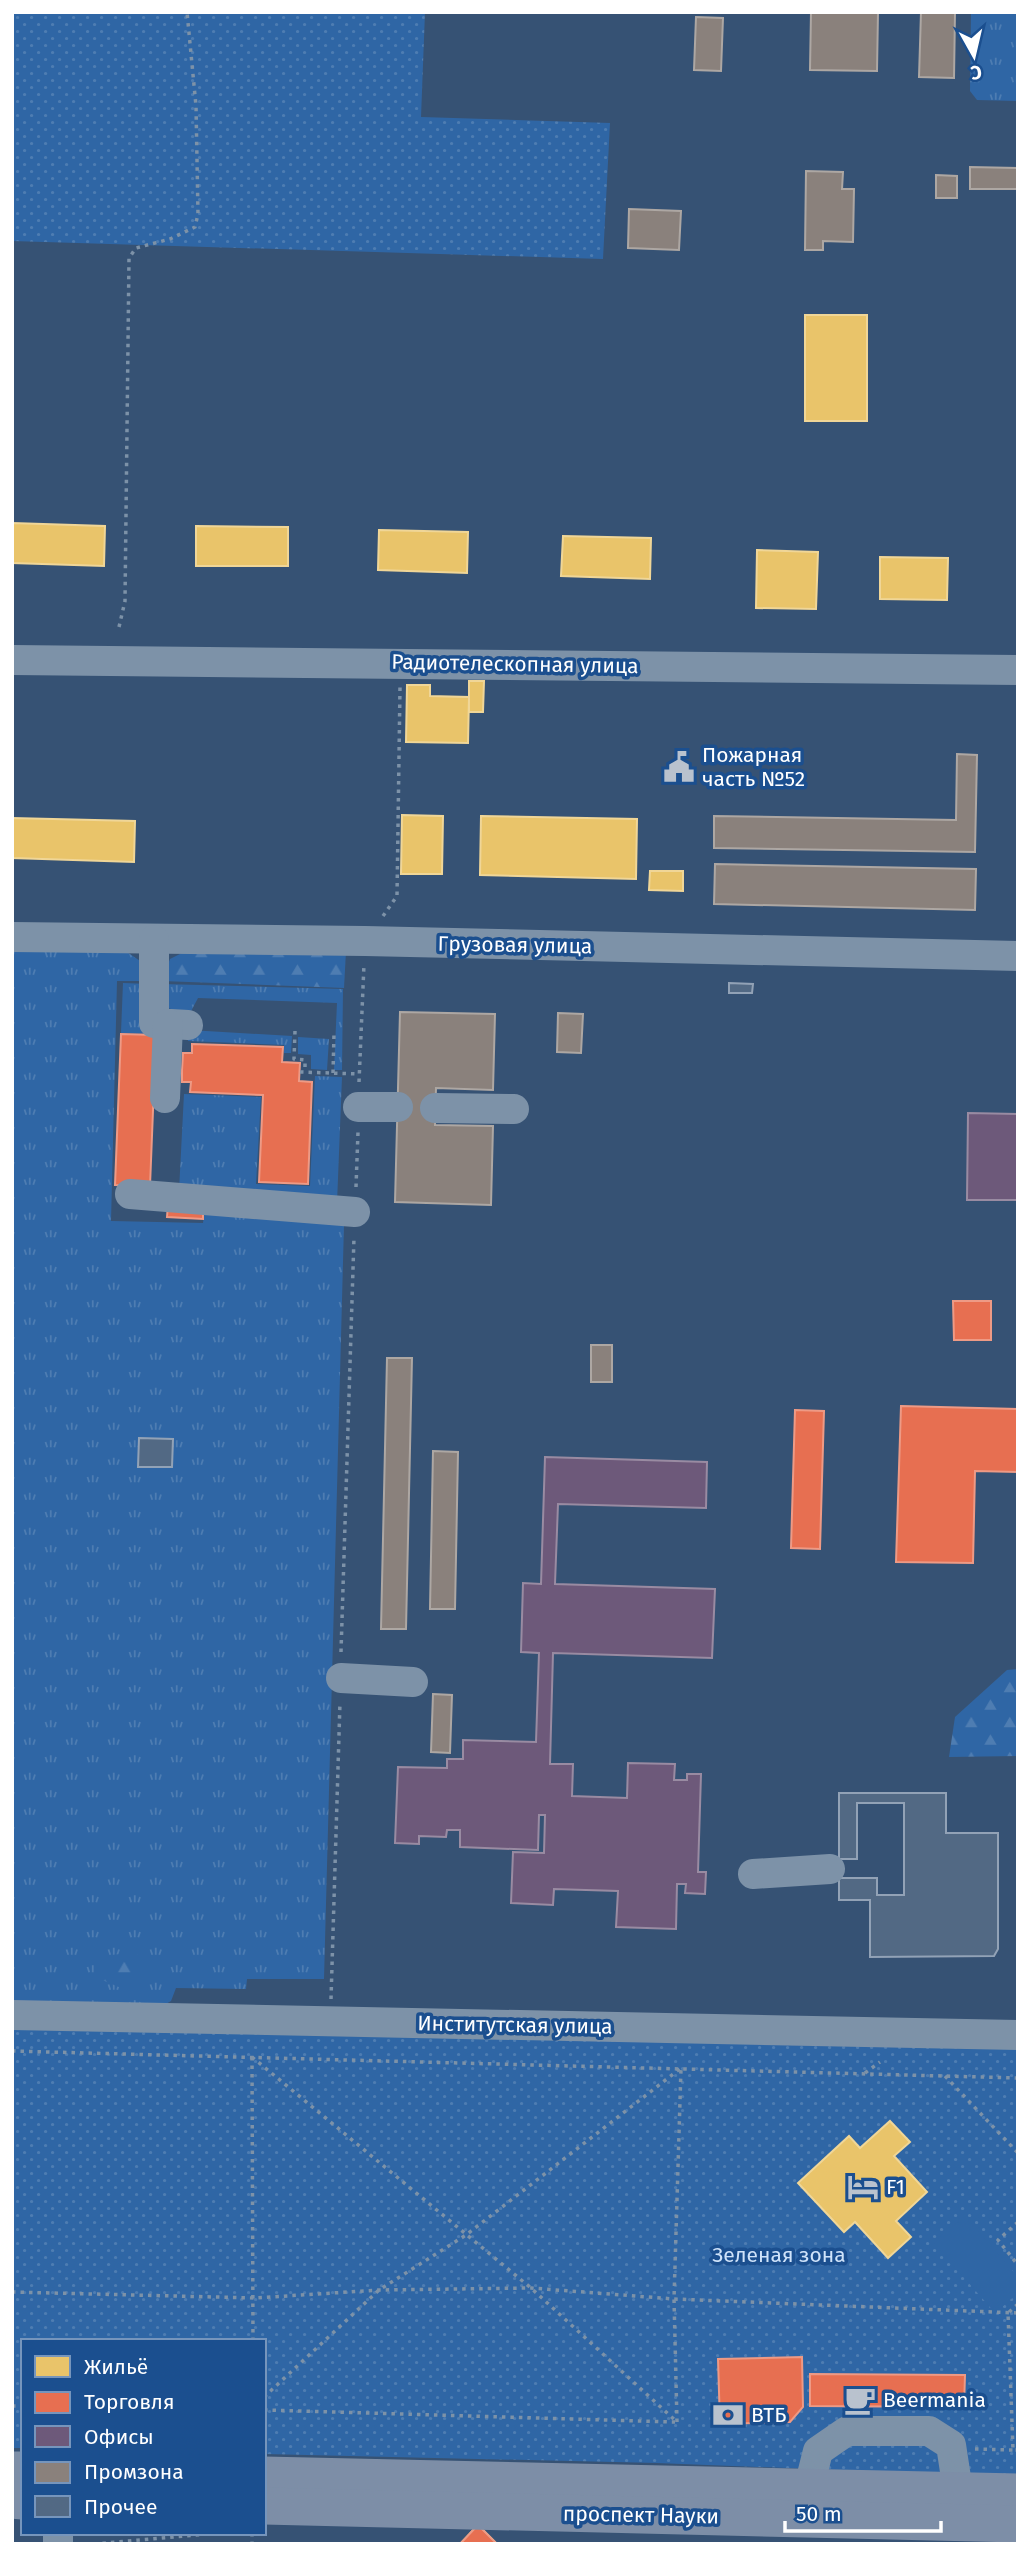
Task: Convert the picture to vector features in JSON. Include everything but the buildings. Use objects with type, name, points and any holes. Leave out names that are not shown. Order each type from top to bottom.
[{"type":"main road","name":"проспект Науки","points":[[266,2475],[1018,2492]]},
{"type":"main road","name":"проспект Науки","points":[[266,2506],[879,2532],[1018,2524]]},
{"type":"street","name":"Радиотелескопная улица","points":[[12,660],[1018,670]]},
{"type":"street","name":"Грузовая улица","points":[[12,937],[365,941],[1018,956]]},
{"type":"street","points":[[154,940],[154,1023],[178,1024],[165,1098]]},
{"type":"street","points":[[358,1107],[398,1107]]},
{"type":"street","points":[[435,1108],[514,1109]]},
{"type":"street","points":[[130,1194],[163,1193],[355,1212]]},
{"type":"street","points":[[341,1678],[413,1682]]},
{"type":"street","points":[[753,1874],[830,1869]]},
{"type":"street","name":"Институтская улица","points":[[12,2015],[1018,2035]]},
{"type":"street","points":[[809,2487],[818,2451],[847,2431],[929,2431],[951,2445],[958,2491]]},
{"type":"path","points":[[119,627],[125,601],[129,258],[136,248],[195,227],[198,214],[196,106],[187,12]]},
{"type":"path","points":[[330,2022],[365,941],[397,896],[400,663]]},
{"type":"path","points":[[295,1031],[293,1061],[305,1060],[302,1072],[359,1074]]},
{"type":"path","points":[[333,1073],[334,1034]]},
{"type":"path","points":[[12,2051],[1018,2078]]},
{"type":"path","points":[[252,2057],[531,2288],[677,2422]]},
{"type":"path","points":[[252,2057],[253,2339]]},
{"type":"path","points":[[864,2074],[880,2062]]},
{"type":"path","points":[[266,2395],[379,2290],[466,2235],[681,2068]]},
{"type":"path","points":[[677,2422],[674,2299],[681,2068]]},
{"type":"path","points":[[945,2076],[1018,2153]]},
{"type":"path","points":[[1018,2222],[998,2240],[1018,2264]]},
{"type":"path","points":[[12,2292],[255,2298],[379,2290],[531,2288],[674,2299],[1018,2313]]},
{"type":"path","points":[[1008,2313],[1018,2304]]},
{"type":"path","points":[[969,2449],[1015,2450],[1008,2313]]},
{"type":"path","points":[[266,2410],[677,2422]]},
{"type":"path","points":[[94,2544],[196,2535]]},
{"type":"green space","points":[[12,12],[425,12],[421,117],[610,123],[603,259],[12,241]]},
{"type":"green space","points":[[971,12],[1018,12],[1018,101],[977,100],[970,91]]},
{"type":"green space","points":[[12,948],[127,952],[143,963],[149,981],[117,981],[111,1221],[203,1223],[205,1207],[344,1224],[324,1979],[247,1979],[246,1989],[176,1988],[171,2001],[154,2011],[12,2006]]},
{"type":"green space","points":[[346,951],[344,988],[162,981],[170,959],[182,953]]},
{"type":"green space","points":[[123,983],[149,984],[147,1034],[121,1033]]},
{"type":"green space","points":[[162,984],[343,989],[342,1070],[334,1070],[337,1003],[198,998],[189,1015],[168,1008]]},
{"type":"green space","points":[[189,1030],[292,1036],[291,1053],[284,1053],[284,1045],[188,1041]]},
{"type":"green space","points":[[298,1037],[329,1039],[327,1070],[311,1069],[311,1055],[298,1054]]},
{"type":"green space","points":[[315,1076],[342,1077],[337,1203],[179,1191],[184,1094],[261,1097],[256,1184],[310,1186]]},
{"type":"green space","points":[[1018,1669],[1018,1756],[949,1757],[955,1717],[1007,1670]]},
{"type":"green space","points":[[135,1952],[150,1970],[128,1991],[93,1976],[99,1957]]},
{"type":"green space","name":"Зеленая зона","points":[[12,2027],[1018,2047],[1018,2477],[657,2463],[266,2454],[266,2339],[21,2339],[21,2448],[12,2448]]},
{"type":"green space","points":[[965,2216],[1018,2277],[1018,2293],[995,2313],[934,2243]]},
{"type":"place","name":"Пожарная часть №52","points":[[679,767]]},
{"type":"place","name":"F1","points":[[863,2187]]},
{"type":"place","name":"Beermania","points":[[860,2400]]},
{"type":"place","name":"ВТБ","points":[[728,2415]]}]
